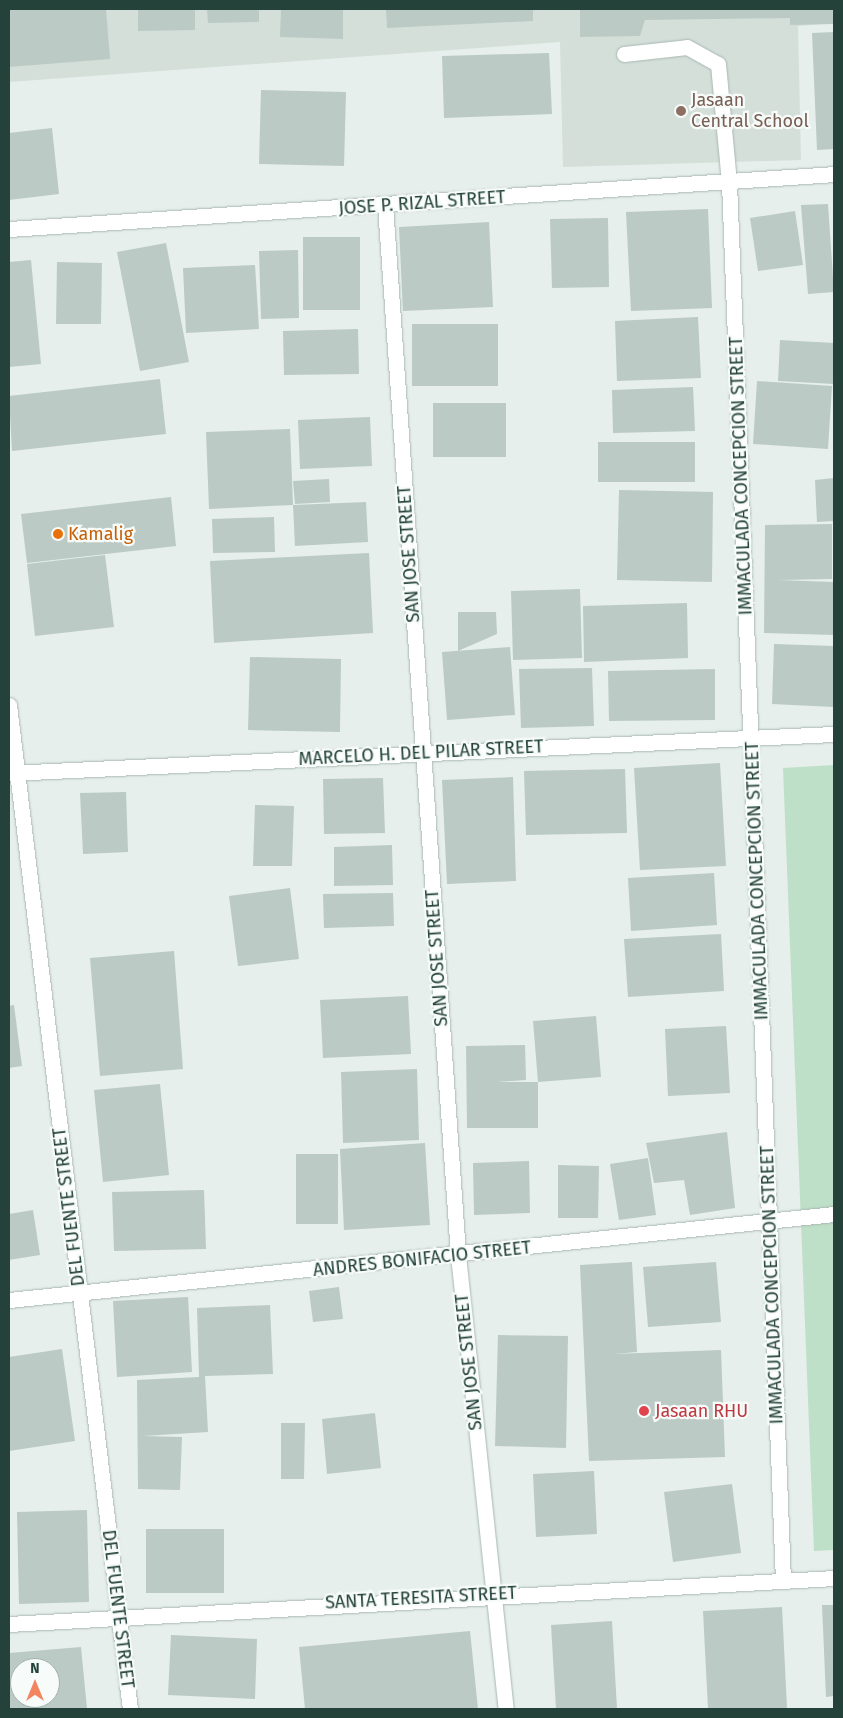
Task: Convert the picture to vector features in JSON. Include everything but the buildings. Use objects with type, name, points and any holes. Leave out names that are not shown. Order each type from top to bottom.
[{"type":"street","name":"IMMACULADA CONCEPCION STREET","points":[[624,54],[687,47],[718,64],[728,182],[752,739],[783,1580]]},
{"type":"street","name":"JOSE P. RIZAL STREET","points":[[9,229],[834,174]]},
{"type":"street","name":"SAN JOSE STREET","points":[[385,205],[458,1255],[506,1709]]},
{"type":"street","name":"DEL FUENTE STREET","points":[[9,705],[13,773],[130,1709]]},
{"type":"street","name":"MARCELO H. DEL PILAR STREET","points":[[13,773],[423,752],[834,734]]},
{"type":"street","name":"ANDRES BONIFACIO STREET","points":[[9,1300],[770,1223],[834,1214]]},
{"type":"street","name":"SANTA TERESITA STREET","points":[[9,1624],[118,1615],[494,1594],[834,1578]]},
{"type":"shaded area","name":"Jasaan Central School","points":[[9,9],[834,9],[834,23],[798,26],[801,160],[563,167],[560,42],[9,82]]},
{"type":"green space","points":[[834,765],[834,1550],[814,1551],[783,768]]},
{"type":"place","name":"Jasaan Central School","points":[[681,111]]},
{"type":"place","name":"Kamalig","points":[[58,534]]},
{"type":"place","name":"Jasaan RHU","points":[[644,1411]]}]
